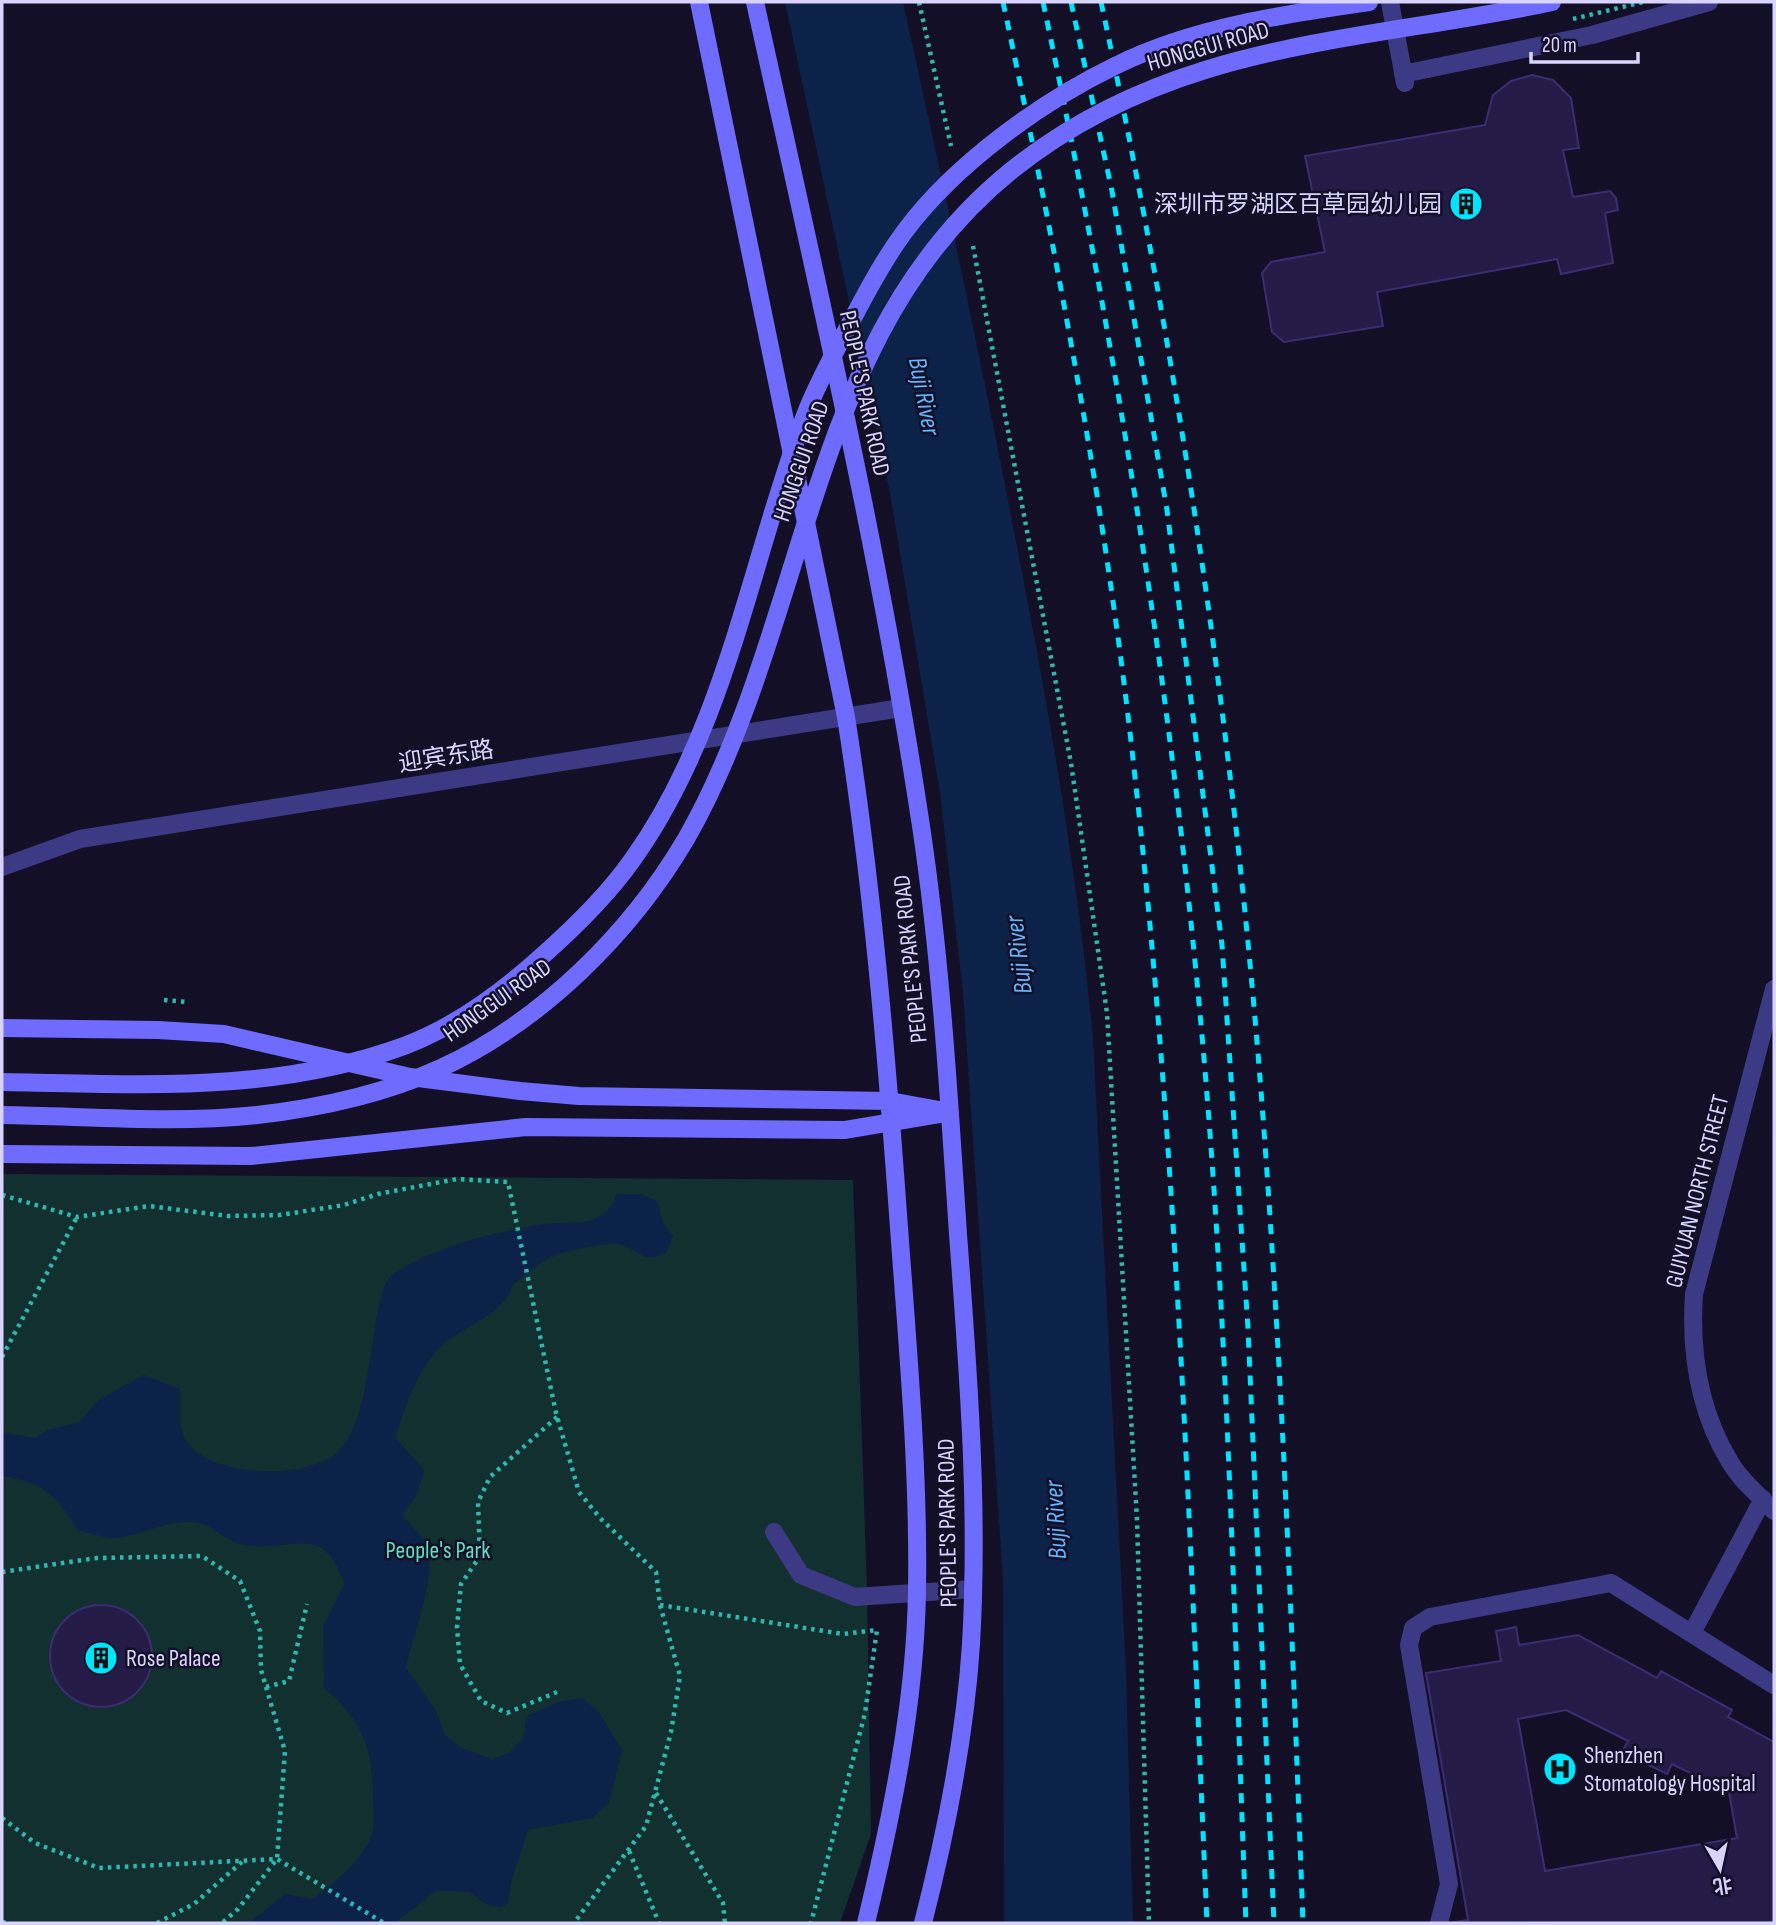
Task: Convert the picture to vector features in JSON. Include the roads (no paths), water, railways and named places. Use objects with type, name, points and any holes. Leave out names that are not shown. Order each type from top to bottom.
[{"type":"main road","name":"PEOPLE'S PARK ROAD","points":[[699,2],[846,717],[863,830],[892,1124],[912,1426],[917,1592],[906,1713],[882,1857],[866,1923]]},
{"type":"main road","name":"PEOPLE'S PARK ROAD","points":[[755,2],[874,551],[922,829],[950,1112],[972,1454],[973,1589],[962,1731],[937,1870],[923,1923]]},
{"type":"main road","name":"HONGGUI ROAD","points":[[2,1082],[218,1084],[299,1074],[406,1045],[458,1019],[509,985],[571,931],[612,887],[637,854],[678,783],[714,698],[805,415],[870,286],[907,229],[954,177],[1008,133],[1117,65],[1168,45],[1231,27],[1296,13],[1370,2]]},
{"type":"main road","name":"HONGGUI ROAD","points":[[2,1115],[191,1117],[252,1115],[312,1107],[377,1092],[442,1068],[494,1038],[536,1009],[586,965],[638,907],[655,887],[687,837],[711,788],[747,698],[831,442],[852,389],[892,309],[930,251],[972,206],[1052,140],[1099,112],[1152,86],[1250,55],[1552,2]]},
{"type":"main road","name":"HONGGUI ROAD","points":[[2,1028],[159,1030],[224,1034],[410,1077],[579,1096],[890,1101],[950,1112]]},
{"type":"main road","points":[[2,1154],[251,1156],[526,1127],[844,1130],[892,1124],[950,1112]]},
{"type":"street","points":[[1390,2],[1404,78],[1592,35],[1709,2]]},
{"type":"street","name":"迎宾东路","points":[[2,867],[80,839],[901,708]]},
{"type":"street","name":"GUIYUAN NORTH STREET","points":[[1769,1505],[1731,1464],[1707,1411],[1694,1365],[1692,1322],[1694,1294],[1774,989]]},
{"type":"street","points":[[1692,1633],[1769,1505]]},
{"type":"street","points":[[774,1532],[802,1575],[855,1597],[973,1589]]},
{"type":"street","points":[[1439,1923],[1449,1884],[1409,1645],[1413,1628],[1430,1618],[1612,1583],[1774,1685]]},
{"type":"water","name":"Buji River","points":[[785,2],[903,2],[974,332],[1038,657],[1070,847],[1093,1039],[1126,1670],[1133,1923],[1004,1923],[1003,1580],[963,993],[940,793],[891,499]]},
{"type":"water","points":[[617,1194],[641,1194],[657,1201],[663,1222],[673,1236],[666,1253],[646,1257],[622,1245],[608,1244],[566,1252],[542,1263],[512,1285],[508,1295],[494,1311],[453,1337],[435,1353],[414,1387],[395,1437],[424,1470],[417,1494],[402,1515],[421,1537],[429,1556],[427,1587],[406,1668],[435,1709],[445,1735],[460,1747],[492,1759],[509,1753],[523,1738],[527,1716],[558,1702],[583,1698],[599,1712],[622,1750],[609,1803],[592,1818],[528,1830],[512,1879],[508,1903],[501,1907],[488,1905],[469,1892],[436,1891],[395,1923],[249,1923],[285,1894],[314,1899],[358,1858],[373,1830],[371,1764],[368,1750],[348,1711],[324,1688],[323,1626],[344,1584],[335,1563],[325,1551],[314,1545],[255,1546],[237,1543],[206,1525],[194,1522],[173,1523],[114,1538],[77,1530],[62,1507],[47,1492],[28,1482],[2,1476],[2,1432],[35,1438],[48,1430],[79,1422],[98,1400],[144,1375],[180,1389],[182,1432],[191,1447],[208,1459],[229,1466],[278,1471],[323,1462],[338,1452],[351,1434],[366,1382],[379,1303],[385,1284],[394,1273],[430,1254],[486,1236],[545,1224],[592,1220],[607,1210]]},
{"type":"railway","points":[[1003,2],[1078,384],[1109,575],[1134,768],[1149,912],[1172,1201],[1207,1923]]},
{"type":"railway","points":[[1043,2],[1090,236],[1131,470],[1165,706],[1193,942],[1205,1064],[1221,1309],[1246,1923]]},
{"type":"railway","points":[[1071,2],[1112,191],[1167,510],[1222,945],[1248,1328],[1274,1923]]},
{"type":"railway","points":[[1101,2],[1156,278],[1180,417],[1237,837],[1263,1117],[1276,1318],[1303,1923]]},
{"type":"place","name":"深圳市罗湖区百草园幼儿园","points":[[1466,204]]},
{"type":"place","name":"Rose Palace","points":[[101,1658]]},
{"type":"place","name":"Shenzhen Stomatology Hospital","points":[[1560,1769]]},
{"type":"park label","name":"People's Park","points":[[438,1550]]}]
